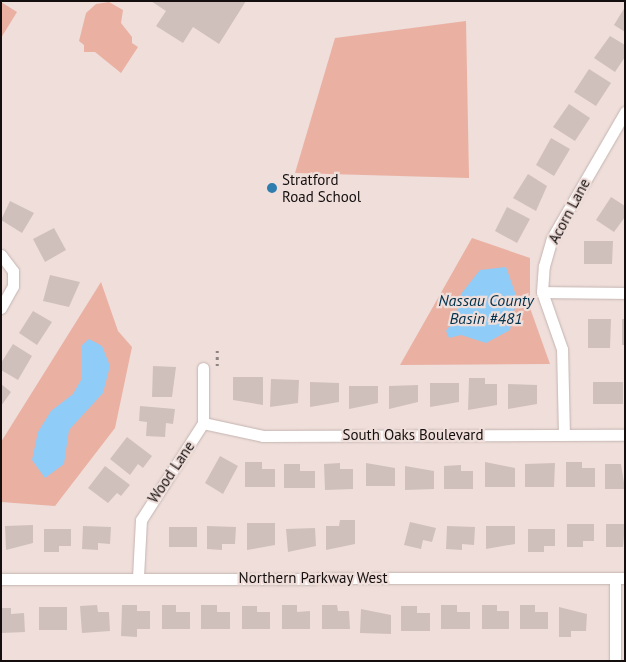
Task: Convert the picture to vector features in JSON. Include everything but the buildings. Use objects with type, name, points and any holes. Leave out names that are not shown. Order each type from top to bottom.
[{"type":"street","name":"Acorn Lane","points":[[564,435],[562,349],[542,292],[544,266],[552,238],[624,115]]},
{"type":"street","points":[[1,308],[12,286],[14,271],[4,257]]},
{"type":"street","points":[[542,292],[625,293]]},
{"type":"street","points":[[203,368],[203,423]]},
{"type":"street","name":"South Oaks Boulevard","points":[[203,423],[263,436],[625,435]]},
{"type":"street","name":"Wood Lane","points":[[138,578],[140,520],[203,423]]},
{"type":"street","points":[[615,661],[620,578]]},
{"type":"street","name":"Northern Parkway West","points":[[1,579],[620,578]]},
{"type":"path","points":[[217,348],[217,366]]},
{"type":"shaded area","points":[[1,2],[17,12],[1,38]]},
{"type":"shaded area","points":[[109,2],[123,10],[121,23],[132,37],[132,43],[138,47],[121,73],[95,52],[84,52],[84,45],[79,41],[86,13],[96,4]]},
{"type":"shaded area","points":[[466,21],[469,178],[295,173],[335,38]]},
{"type":"shaded area","points":[[472,238],[530,258],[530,308],[550,364],[400,365]]},
{"type":"shaded area","points":[[101,282],[118,331],[132,347],[115,428],[55,506],[1,502],[1,442]]},
{"type":"water","name":"Nassau County Basin #481","points":[[506,267],[517,298],[510,330],[486,343],[461,335],[449,338],[446,331],[454,320],[461,294],[480,270]]},
{"type":"water","points":[[89,339],[102,346],[110,366],[103,393],[69,430],[64,464],[45,478],[32,460],[38,432],[51,411],[73,394],[81,380],[81,346]]},
{"type":"place","name":"Stratford Road School","points":[[272,188]]}]
